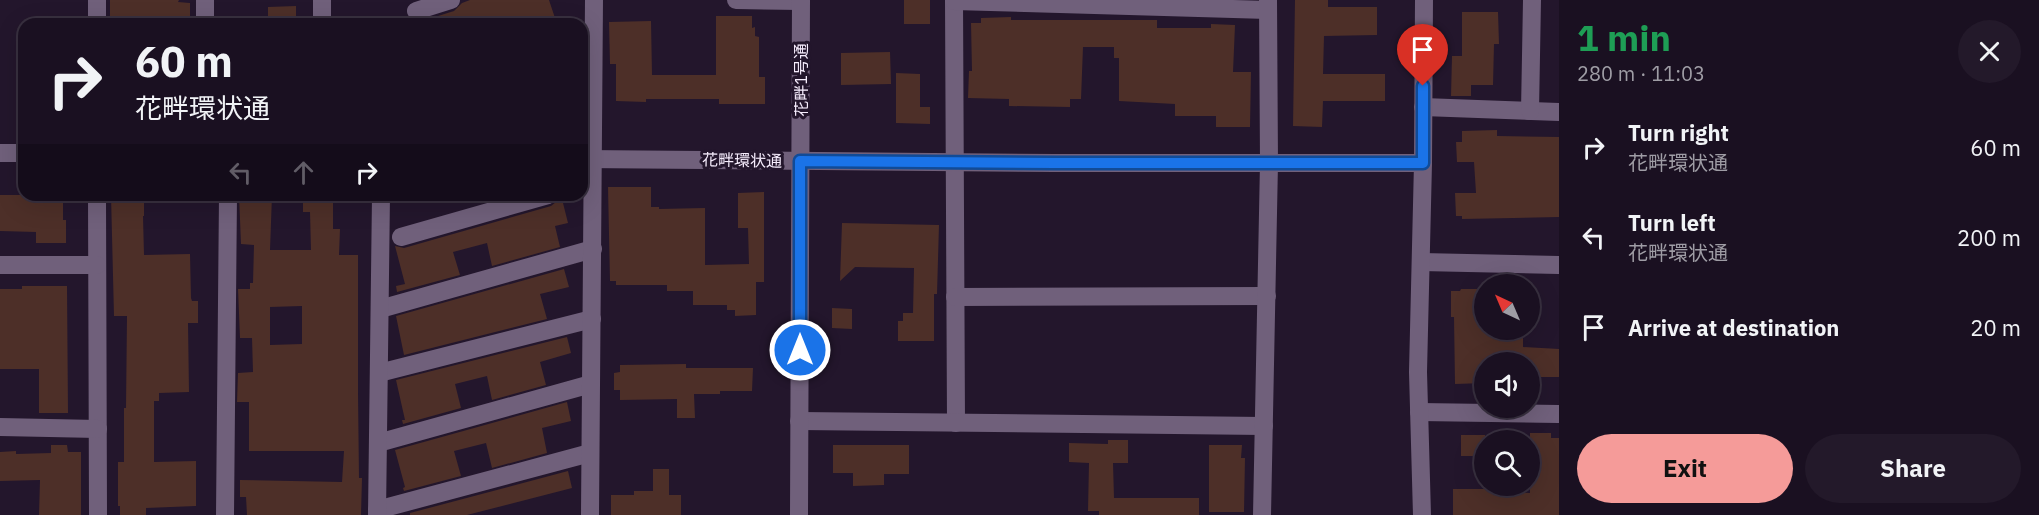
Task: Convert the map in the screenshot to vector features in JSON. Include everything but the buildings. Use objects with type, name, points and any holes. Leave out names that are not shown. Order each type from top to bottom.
[{"type":"street","points":[[97,0],[97,18]]},
{"type":"street","points":[[205,0],[205,18]]},
{"type":"street","points":[[322,0],[322,18]]},
{"type":"street","points":[[416,11],[451,0]]},
{"type":"street","points":[[590,515],[592,249],[588,184],[588,23],[594,0]]},
{"type":"street","points":[[735,0],[801,1]]},
{"type":"street","points":[[1422,515],[1419,412],[1424,0]]},
{"type":"street","points":[[1530,111],[1532,0]]},
{"type":"street","name":"花畔1号通","points":[[799,515],[801,1]]},
{"type":"street","points":[[956,423],[954,1],[1268,5],[1269,163],[1262,515]]},
{"type":"street","points":[[1423,107],[1559,112]]},
{"type":"street","points":[[0,153],[18,153]]},
{"type":"street","name":"花畔環状通","points":[[588,159],[1423,163]]},
{"type":"street","points":[[97,201],[98,515]]},
{"type":"street","points":[[225,515],[228,201]]},
{"type":"street","points":[[381,201],[377,512],[590,453]]},
{"type":"street","points":[[401,237],[527,201]]},
{"type":"street","points":[[380,309],[592,249]]},
{"type":"street","points":[[1420,262],[1559,265]]},
{"type":"street","points":[[0,265],[97,265]]},
{"type":"street","points":[[955,297],[1267,296]]},
{"type":"street","points":[[379,374],[592,319]]},
{"type":"street","points":[[378,444],[591,384]]},
{"type":"street","points":[[1419,412],[1559,414]]},
{"type":"street","points":[[799,421],[1264,426]]},
{"type":"street","points":[[0,428],[98,429]]},
{"type":"route","points":[[800,350],[800,161],[1423,163],[1423,86]]}]
